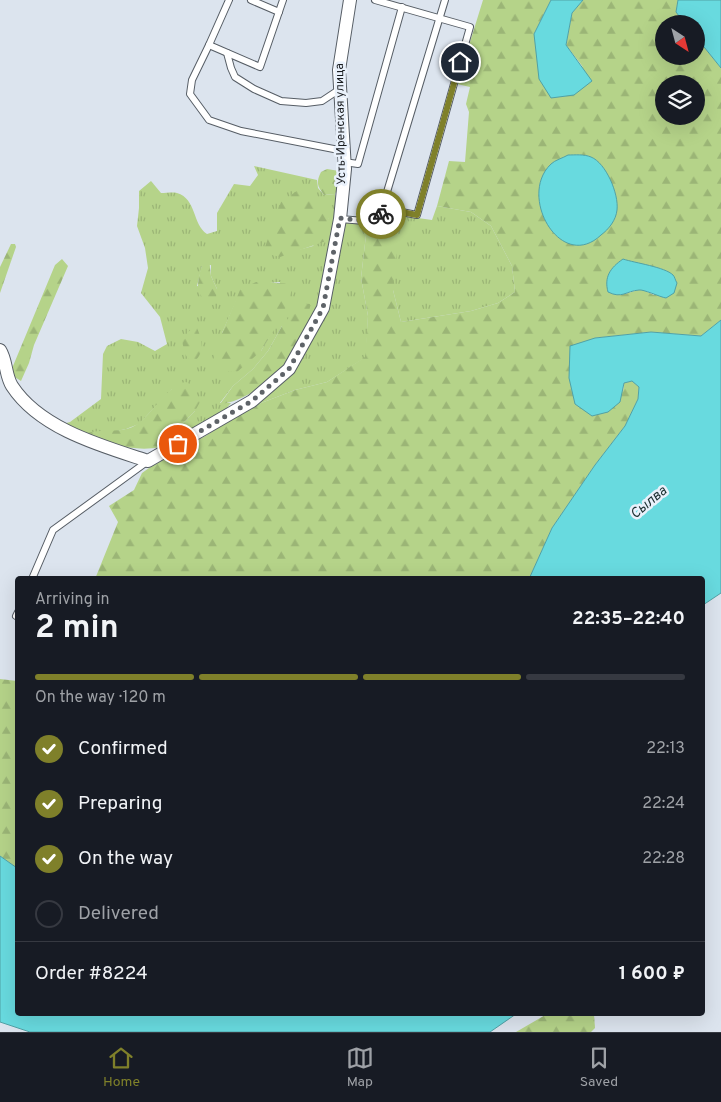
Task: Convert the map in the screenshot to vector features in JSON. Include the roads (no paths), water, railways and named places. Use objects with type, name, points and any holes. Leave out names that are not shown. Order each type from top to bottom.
[{"type":"street","name":"Усть-Иренская улица","points":[[148,461],[252,401],[289,369],[323,308],[340,218],[344,156],[338,70],[350,0]]},
{"type":"street","points":[[0,350],[5,358],[7,374],[11,384],[19,396],[40,414],[84,440],[148,461]]},
{"type":"lane","points":[[229,0],[192,80],[190,94],[209,120],[241,131],[344,156],[358,164],[402,7]]},
{"type":"lane","points":[[251,0],[279,12]]},
{"type":"lane","points":[[209,45],[260,68],[283,0]]},
{"type":"lane","points":[[340,218],[365,221],[391,210],[417,215],[470,27],[376,0]]},
{"type":"lane","points":[[380,215],[445,0]]},
{"type":"lane","points":[[227,53],[230,68],[236,78],[254,89],[281,101],[306,103],[322,101],[340,89]]},
{"type":"lane","points":[[33,576],[53,530],[148,461]]},
{"type":"water","points":[[551,0],[583,0],[572,13],[566,45],[592,81],[574,95],[551,98],[539,79],[534,34]]},
{"type":"water","points":[[678,0],[721,0],[721,68],[705,48],[705,15],[678,15],[676,12]]},
{"type":"water","points":[[568,155],[585,155],[597,160],[606,172],[616,196],[617,210],[612,224],[601,235],[586,244],[572,244],[559,238],[548,226],[541,211],[539,194],[542,178],[551,164]]},
{"type":"water","points":[[623,259],[657,267],[669,272],[674,276],[677,283],[674,293],[666,298],[641,290],[621,295],[608,292],[607,282],[609,273]]},
{"type":"water","name":"Сылва","points":[[721,320],[721,593],[705,604],[705,576],[530,576],[552,528],[595,465],[625,426],[638,399],[639,387],[632,381],[624,383],[620,402],[608,412],[592,416],[575,404],[569,378],[570,346],[595,338],[651,332],[701,336]]},
{"type":"water","points":[[0,856],[15,867],[15,1016],[513,1016],[490,1032],[30,1032],[0,1022]]}]
